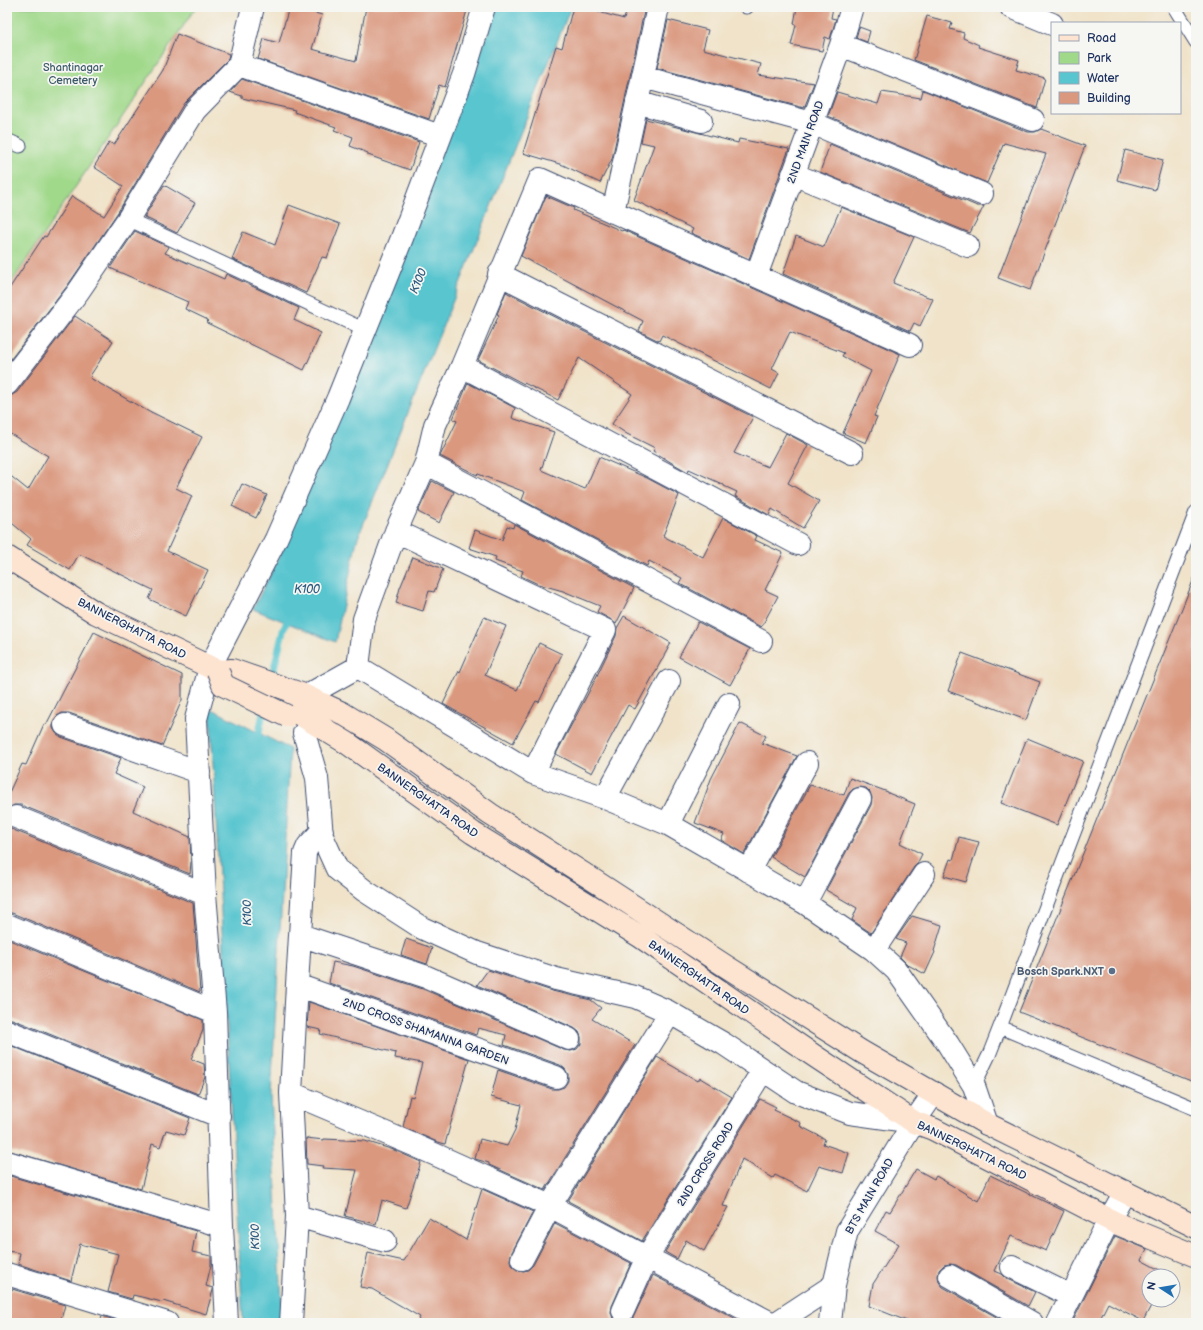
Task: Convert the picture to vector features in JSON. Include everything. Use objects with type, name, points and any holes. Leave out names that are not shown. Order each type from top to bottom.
[{"type":"main road","name":"BANNERGHATTA ROAD","points":[[7,557],[96,613],[214,669],[223,685],[296,704],[347,743],[473,833],[640,937],[914,1122],[933,1129],[1109,1220],[1196,1256]]},
{"type":"main road","name":"BANNERGHATTA ROAD","points":[[296,704],[304,732]]},
{"type":"main road","points":[[296,704],[342,713],[385,739],[490,814],[727,968],[862,1052],[987,1124],[1196,1227]]},
{"type":"street","points":[[7,384],[78,292],[128,219],[195,110],[239,65],[253,7]]},
{"type":"street","points":[[228,1323],[222,1226],[214,1012],[205,894],[196,719],[214,669],[276,539],[338,398],[464,74],[484,7]]},
{"type":"street","points":[[613,212],[658,7]]},
{"type":"street","name":"2ND MAIN ROAD","points":[[756,276],[841,45],[852,7]]},
{"type":"street","points":[[1011,7],[1051,24]]},
{"type":"street","points":[[841,45],[1033,120]]},
{"type":"street","points":[[239,65],[440,136]]},
{"type":"street","points":[[642,77],[812,123],[982,194]]},
{"type":"street","points":[[637,102],[701,121]]},
{"type":"street","points":[[793,174],[968,246]]},
{"type":"street","points":[[358,667],[364,619],[396,531],[426,462],[435,425],[462,366],[499,274],[540,179],[910,345]]},
{"type":"street","points":[[499,274],[852,453]]},
{"type":"street","points":[[462,366],[798,544]]},
{"type":"street","points":[[426,462],[762,642]]},
{"type":"street","points":[[396,531],[605,630],[533,773]]},
{"type":"street","points":[[296,704],[358,667]]},
{"type":"street","points":[[358,667],[533,773],[605,798],[668,824],[805,904],[874,950],[896,970],[948,1044],[974,1086],[987,1124]]},
{"type":"street","points":[[605,798],[669,681]]},
{"type":"street","points":[[668,824],[729,704]]},
{"type":"street","points":[[65,726],[199,772]]},
{"type":"street","points":[[304,732],[317,778],[322,836],[337,869],[365,891],[422,928],[477,953],[556,979],[635,997],[670,1013],[724,1044],[796,1092],[850,1113],[914,1122]]},
{"type":"street","points":[[749,871],[807,763]]},
{"type":"street","points":[[805,904],[860,800]]},
{"type":"street","points":[[16,817],[205,894]]},
{"type":"street","points":[[291,1323],[297,1216],[291,1093],[296,985],[305,853],[308,846],[322,831]]},
{"type":"street","points":[[874,950],[924,874]]},
{"type":"street","points":[[7,924],[214,1012]]},
{"type":"street","points":[[300,935],[427,977],[569,1038]]},
{"type":"street","name":"2ND CROSS SHAMANNA GARDEN","points":[[296,985],[556,1077]]},
{"type":"street","points":[[522,1259],[550,1206],[670,1013]]},
{"type":"street","points":[[7,1031],[219,1116]]},
{"type":"street","name":"2ND CROSS ROAD","points":[[623,1312],[647,1257],[763,1070]]},
{"type":"street","points":[[291,1093],[414,1145],[550,1206],[771,1323]]},
{"type":"street","name":"BTS MAIN ROAD","points":[[830,1323],[834,1284],[847,1231],[914,1122],[934,1093]]},
{"type":"street","points":[[7,1162],[222,1226]]},
{"type":"street","points":[[1058,1323],[1109,1220],[1125,1192]]},
{"type":"street","points":[[297,1216],[385,1241]]},
{"type":"street","points":[[1012,1267],[1072,1296]]},
{"type":"street","points":[[7,1274],[167,1323]]},
{"type":"street","points":[[950,1276],[1032,1323]]},
{"type":"street","points":[[776,1323],[834,1284]]},
{"type":"lane","points":[[1174,7],[1196,42]]},
{"type":"lane","points":[[7,140],[20,146]]},
{"type":"lane","points":[[128,219],[365,330]]},
{"type":"lane","points":[[974,1086],[989,1055],[1000,1027],[1196,512]]},
{"type":"lane","points":[[1000,1027],[1196,1109]]},
{"type":"green space","name":"Shantinagar Cemetery","points":[[7,7],[196,7],[7,289]]},
{"type":"water","name":"K100","points":[[498,7],[571,7],[357,540],[335,642],[253,609],[283,549],[367,342]]},
{"type":"water","name":"K100","points":[[210,708],[290,749],[271,1096],[283,1323],[243,1323]]},
{"type":"building","points":[[289,7],[322,15],[312,49],[356,61],[366,7],[468,7],[445,87],[439,85],[429,119],[258,59],[264,39],[279,43]]},
{"type":"building","points":[[573,7],[580,7],[624,19],[628,7],[645,7],[612,159],[600,183],[563,165],[523,153],[556,46],[562,48]]},
{"type":"building","points":[[797,7],[833,7],[831,18],[836,19],[830,39],[825,37],[822,51],[791,45],[796,25],[794,24]]},
{"type":"building","points":[[927,16],[952,23],[950,29],[964,33],[963,38],[979,45],[978,47],[1019,60],[1016,70],[1045,78],[1037,108],[914,60]]},
{"type":"building","points":[[668,20],[708,30],[703,49],[761,64],[758,75],[814,83],[804,108],[657,68]]},
{"type":"building","points":[[859,27],[870,31],[867,42],[856,38]]},
{"type":"building","points":[[177,34],[229,54],[228,59],[184,103],[118,212],[68,285],[7,364],[7,292],[44,236],[46,237],[72,196],[104,216],[123,186],[94,167],[109,142],[114,145],[163,70]]},
{"type":"building","points":[[242,79],[419,142],[410,170],[368,155],[368,153],[350,146],[353,137],[334,130],[336,127],[294,112],[295,110],[242,98],[242,96],[230,92]]},
{"type":"building","points":[[923,90],[1028,132],[1035,132],[1041,129],[1085,146],[1030,290],[998,278],[1046,154],[1004,143],[987,183],[828,116],[837,92],[878,104],[882,92],[921,98]]},
{"type":"building","points":[[646,119],[738,143],[739,139],[789,149],[749,259],[691,233],[693,229],[634,200],[654,145],[641,142]]},
{"type":"building","points":[[830,144],[977,206],[984,206],[970,233],[820,172]]},
{"type":"building","points":[[1125,150],[1163,160],[1155,190],[1117,180]]},
{"type":"building","points":[[164,185],[195,203],[177,233],[144,217]]},
{"type":"building","points":[[546,196],[574,208],[573,210],[622,231],[623,230],[900,354],[874,416],[877,417],[866,443],[843,433],[871,371],[842,356],[844,353],[790,332],[772,369],[779,373],[771,389],[662,335],[659,341],[639,331],[643,321],[521,256]]},
{"type":"building","points":[[289,205],[340,224],[327,258],[322,257],[306,293],[232,259],[243,232],[275,245]]},
{"type":"building","points":[[841,207],[914,237],[893,283],[933,299],[920,326],[914,323],[910,331],[783,274],[796,236],[824,247]]},
{"type":"building","points":[[135,231],[169,247],[165,253],[224,279],[226,274],[299,308],[294,320],[321,333],[304,370],[207,323],[208,320],[185,309],[188,302],[110,268]]},
{"type":"building","points":[[506,292],[753,417],[734,453],[768,467],[786,433],[808,445],[788,483],[819,501],[803,528],[772,509],[769,515],[735,496],[737,492],[724,485],[689,469],[688,472],[653,451],[655,448],[627,434],[612,424],[632,394],[579,358],[558,400],[478,360],[499,315],[497,314]]},
{"type":"building","points":[[75,316],[113,341],[90,378],[151,413],[202,437],[176,488],[192,496],[167,551],[208,570],[186,616],[149,599],[153,590],[79,554],[70,570],[27,545],[31,539],[7,519],[7,473],[28,490],[48,456],[7,432],[7,396],[17,392]]},
{"type":"building","points":[[468,383],[515,408],[512,418],[554,432],[541,470],[585,489],[599,457],[647,478],[679,495],[663,536],[703,557],[723,518],[757,536],[755,540],[783,553],[765,590],[778,596],[762,626],[761,627],[679,583],[682,578],[649,561],[647,566],[522,500],[525,492],[478,474],[477,475],[440,456],[457,421],[453,419]]},
{"type":"building","points":[[432,481],[454,492],[439,523],[418,512]]},
{"type":"building","points":[[242,484],[267,495],[256,518],[232,506]]},
{"type":"building","points":[[514,524],[634,588],[616,624],[597,612],[600,606],[563,591],[538,584],[521,576],[523,571],[495,561],[496,557],[469,548],[475,530],[502,540],[507,526],[513,528]]},
{"type":"building","points":[[413,557],[443,569],[434,592],[429,591],[423,611],[396,603],[400,588]]},
{"type":"building","name":"Bosch Spark.NXT","points":[[1196,576],[1196,1083],[1019,1012]]},
{"type":"building","points":[[624,616],[671,643],[635,709],[628,705],[592,773],[556,754],[592,686],[616,636],[617,628]]},
{"type":"building","points":[[484,617],[506,626],[485,675],[517,690],[539,643],[562,654],[539,702],[536,701],[513,743],[443,704],[459,671],[460,672]]},
{"type":"building","points":[[698,622],[750,649],[730,685],[679,657]]},
{"type":"building","points":[[94,632],[182,675],[182,700],[162,746],[69,713],[62,713],[57,716],[53,721],[53,728],[61,737],[121,758],[114,774],[143,787],[133,811],[190,837],[190,874],[21,805],[14,805],[7,809],[7,797],[22,764],[26,765],[44,724],[46,725]]},
{"type":"building","points":[[962,653],[1040,682],[1026,720],[948,691]]},
{"type":"building","points":[[740,723],[766,736],[762,743],[797,756],[744,854],[721,840],[724,834],[695,823],[711,779]]},
{"type":"building","points":[[1027,738],[1083,761],[1057,825],[1001,803]]},
{"type":"building","points":[[850,778],[915,804],[900,843],[922,854],[917,864],[871,933],[852,920],[857,908],[826,890],[871,805],[872,798],[870,792],[866,788],[859,787],[853,789],[849,793],[805,877],[771,857],[810,785],[844,795]]},
{"type":"building","points":[[7,825],[11,829],[193,903],[200,992],[12,913],[7,913]]},
{"type":"building","points":[[959,837],[979,842],[966,882],[944,876],[950,859],[953,860]]},
{"type":"building","points":[[912,916],[942,925],[934,951],[935,952],[925,974],[908,965],[900,957],[906,943],[896,939]]},
{"type":"building","points":[[7,939],[203,1020],[203,1030],[191,1059],[204,1064],[205,1077],[198,1094],[12,1019],[7,1019]]},
{"type":"building","points":[[406,939],[432,948],[427,964],[401,955]]},
{"type":"building","points":[[333,962],[353,966],[423,989],[564,1050],[571,1051],[577,1049],[581,1044],[581,1037],[579,1032],[574,1028],[477,985],[488,970],[552,991],[591,1000],[601,1008],[592,1019],[635,1045],[545,1190],[489,1165],[489,1163],[475,1159],[480,1139],[507,1146],[515,1130],[521,1105],[491,1097],[498,1070],[552,1089],[558,1089],[564,1087],[568,1081],[568,1074],[565,1069],[560,1065],[504,1045],[506,1035],[478,1028],[476,1035],[329,983]]},
{"type":"building","points":[[309,1002],[469,1059],[445,1144],[403,1127],[410,1096],[413,1097],[422,1063],[395,1058],[396,1053],[320,1034],[321,1030],[307,1027]]},
{"type":"building","points":[[7,1044],[190,1118],[184,1135],[166,1130],[160,1147],[152,1144],[141,1189],[7,1150]]},
{"type":"building","points":[[657,1057],[698,1081],[700,1078],[732,1097],[642,1241],[568,1201]]},
{"type":"building","points":[[760,1099],[776,1107],[774,1110],[801,1123],[800,1126],[825,1139],[823,1144],[849,1153],[843,1173],[819,1166],[807,1191],[775,1175],[773,1178],[742,1159],[723,1206],[728,1207],[704,1251],[686,1240],[677,1259],[665,1252]]},
{"type":"building","points":[[306,1138],[365,1141],[394,1150],[421,1162],[406,1208],[382,1200],[376,1224],[345,1216],[357,1170],[322,1168],[323,1166],[307,1164]]},
{"type":"building","points":[[916,1169],[934,1179],[936,1176],[978,1201],[990,1175],[1064,1211],[1046,1251],[1011,1236],[995,1271],[1035,1292],[1028,1306],[956,1265],[944,1265],[939,1270],[939,1282],[943,1287],[1007,1323],[912,1323],[869,1306],[873,1284],[899,1244],[875,1231],[886,1210],[890,1212]]},
{"type":"building","points":[[7,1175],[196,1231],[192,1252],[211,1256],[211,1265],[206,1286],[213,1288],[213,1290],[206,1314],[163,1301],[133,1295],[132,1299],[108,1292],[118,1254],[80,1244],[71,1281],[18,1264],[20,1253],[7,1251]]},
{"type":"building","points":[[482,1189],[533,1212],[511,1254],[511,1265],[517,1270],[528,1270],[533,1265],[555,1223],[631,1263],[612,1306],[611,1312],[613,1319],[621,1323],[417,1323],[420,1317],[372,1289],[360,1287],[368,1253],[404,1261],[429,1218],[466,1240]]},
{"type":"building","points":[[1115,1236],[1147,1249],[1141,1260],[1156,1268],[1141,1268],[1141,1308],[1150,1308],[1143,1321],[1108,1303],[1098,1323],[1072,1323]]},
{"type":"building","points":[[653,1275],[744,1323],[626,1323],[631,1321],[634,1316]]},
{"type":"building","points":[[12,1289],[65,1305],[60,1323],[7,1323],[7,1290],[11,1291]]},
{"type":"building","points":[[102,1316],[118,1321],[117,1323],[100,1323]]},
{"type":"waterway","name":"K100","points":[[271,681],[283,631],[290,614]]},
{"type":"waterway","name":"K100","points":[[257,741],[264,709]]},
{"type":"place","name":"Bosch Spark.NXT","points":[[1112,971]]}]
